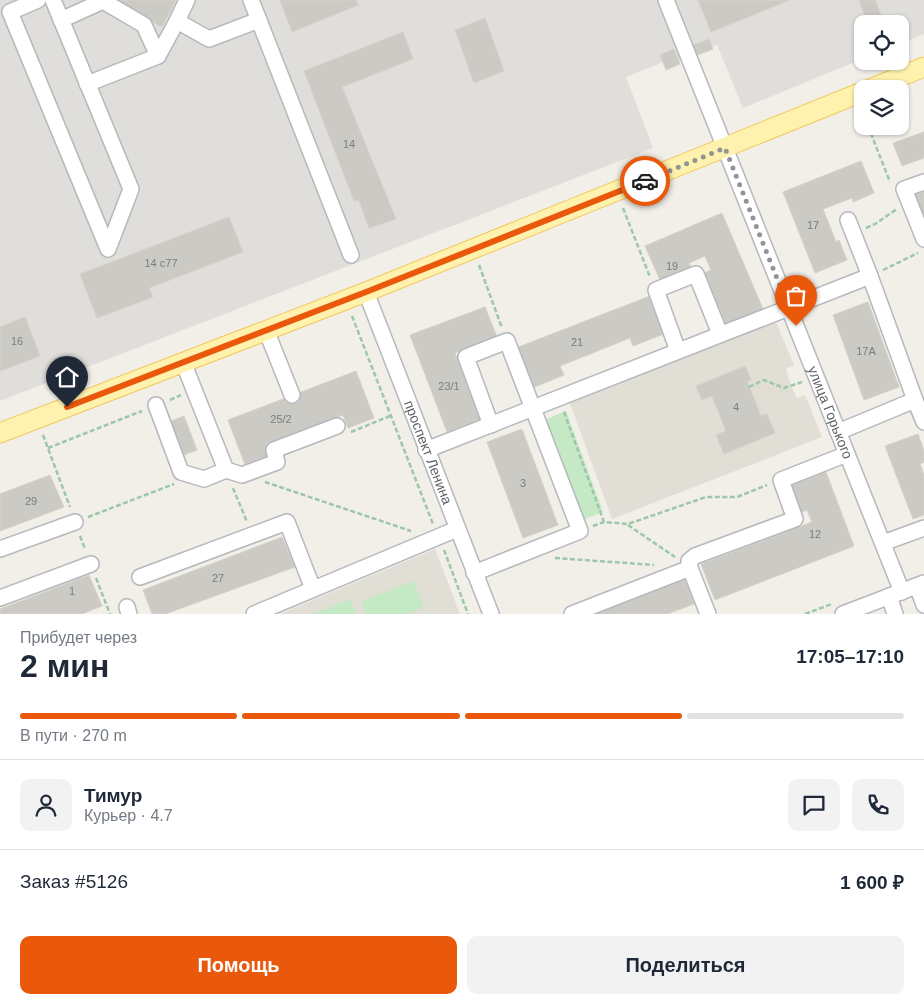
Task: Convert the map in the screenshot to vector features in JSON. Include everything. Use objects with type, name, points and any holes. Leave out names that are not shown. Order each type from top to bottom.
[{"type":"main road","points":[[892,80],[924,67]]},
{"type":"main road","points":[[0,433],[366,292],[854,95]]},
{"type":"street","points":[[38,0],[10,12],[108,248],[131,189],[53,0]]},
{"type":"street","points":[[88,84],[158,56],[187,0]]},
{"type":"street","points":[[251,0],[351,255]]},
{"type":"street","name":"улица Горького","points":[[666,0],[883,543],[896,594],[895,614]]},
{"type":"street","points":[[61,20],[103,1],[144,25],[158,56]]},
{"type":"street","points":[[176,21],[209,39],[259,20]]},
{"type":"street","points":[[924,182],[906,195],[924,239]]},
{"type":"street","points":[[850,226],[924,422]]},
{"type":"street","points":[[678,351],[656,290],[696,274],[720,334]]},
{"type":"street","points":[[426,450],[870,276]]},
{"type":"street","name":"проспект Ленина","points":[[366,292],[456,530],[491,614]]},
{"type":"street","points":[[266,330],[292,396]]},
{"type":"street","points":[[474,573],[580,531],[507,341],[466,357],[491,425]]},
{"type":"street","points":[[183,362],[226,470]]},
{"type":"street","points":[[838,432],[916,400]]},
{"type":"street","points":[[156,405],[182,472],[204,479],[226,470],[242,475],[277,462],[274,450],[337,426]]},
{"type":"street","points":[[708,614],[689,561],[695,556],[795,519],[781,480],[847,454]]},
{"type":"street","points":[[0,549],[75,522]]},
{"type":"street","points":[[140,577],[287,522],[313,589]]},
{"type":"street","points":[[883,543],[924,528]]},
{"type":"street","points":[[254,614],[456,530]]},
{"type":"street","points":[[0,598],[91,564]]},
{"type":"street","points":[[572,614],[690,568]]},
{"type":"street","points":[[843,614],[920,584],[924,605]]},
{"type":"path","points":[[850,226],[875,224],[906,195],[892,185],[872,135]]},
{"type":"path","points":[[624,208],[656,290]]},
{"type":"path","points":[[870,276],[924,251]]},
{"type":"path","points":[[479,265],[507,341]]},
{"type":"path","points":[[352,316],[436,538],[468,614]]},
{"type":"path","points":[[748,387],[764,380],[784,388],[804,381]]},
{"type":"path","points":[[48,448],[194,390]]},
{"type":"path","points":[[565,395],[563,411],[604,522],[628,524],[706,498],[737,498],[781,480]]},
{"type":"path","points":[[337,426],[349,433],[391,416]]},
{"type":"path","points":[[226,470],[252,535]]},
{"type":"path","points":[[242,475],[436,538]]},
{"type":"path","points":[[75,522],[195,476]]},
{"type":"path","points":[[628,524],[690,568]]},
{"type":"path","points":[[547,558],[662,566]]},
{"type":"shaded area","points":[[0,0],[924,0],[924,34],[909,40],[909,15],[854,15],[854,62],[743,108],[717,45],[712,46],[709,39],[691,46],[694,54],[679,61],[674,49],[660,55],[663,62],[626,77],[653,148],[0,401]]},
{"type":"shaded area","points":[[776,322],[794,365],[786,369],[791,386],[797,398],[805,395],[822,437],[612,519],[570,403]]},
{"type":"shaded area","points":[[435,549],[460,614],[280,614]]},
{"type":"green space","points":[[566,411],[603,512],[582,520],[544,420]]},
{"type":"green space","points":[[414,581],[424,607],[407,614],[366,614],[361,601]]},
{"type":"green space","points":[[350,598],[356,614],[313,614]]},
{"type":"building","points":[[111,0],[176,0],[162,27]]},
{"type":"building","points":[[280,0],[356,0],[358,5],[292,32]]},
{"type":"building","points":[[698,0],[790,0],[711,32]]},
{"type":"building","points":[[859,0],[875,0],[881,15],[865,15]]},
{"type":"building","points":[[485,18],[504,71],[474,83],[455,30]]},
{"type":"building","points":[[403,32],[413,59],[342,87],[396,219],[369,228],[359,200],[354,201],[304,71]]},
{"type":"building","points":[[709,39],[713,49],[695,56],[691,46]]},
{"type":"building","points":[[674,49],[680,64],[666,70],[660,55]]},
{"type":"building","points":[[924,132],[924,158],[902,166],[893,143]]},
{"type":"building","points":[[861,161],[874,193],[853,202],[852,198],[823,209],[836,242],[839,240],[847,260],[815,273],[783,192]]},
{"type":"building","points":[[924,191],[924,217],[915,194]]},
{"type":"building","points":[[722,213],[763,309],[726,324],[704,273],[711,270],[705,256],[689,263],[692,269],[661,282],[645,246]]},
{"type":"building","points":[[229,217],[243,252],[149,288],[153,297],[97,318],[80,274]]},
{"type":"building","points":[[650,296],[664,334],[633,346],[630,338],[560,366],[564,375],[532,388],[516,348]]},
{"type":"building","points":[[868,302],[899,387],[864,400],[833,315]]},
{"type":"building","points":[[485,307],[497,337],[455,353],[480,419],[447,432],[410,335]]},
{"type":"building","points":[[25,317],[40,356],[0,371],[0,327]]},
{"type":"building","points":[[745,366],[751,380],[747,381],[761,416],[767,414],[775,433],[724,454],[716,435],[726,431],[712,396],[702,400],[696,386]]},
{"type":"building","points":[[356,371],[374,418],[348,428],[343,415],[266,444],[271,458],[246,467],[228,420]]},
{"type":"building","points":[[184,416],[197,450],[181,456],[169,422]]},
{"type":"building","points":[[522,429],[558,525],[523,538],[487,442]]},
{"type":"building","points":[[918,434],[924,451],[924,462],[920,464],[924,475],[924,515],[913,519],[885,446]]},
{"type":"building","points":[[826,472],[854,546],[715,600],[701,564],[812,522],[807,510],[800,513],[789,486]]},
{"type":"building","points":[[50,475],[64,507],[0,531],[0,494]]},
{"type":"building","points":[[282,537],[295,567],[165,614],[152,614],[143,590]]},
{"type":"building","points":[[89,575],[102,606],[82,614],[0,614],[0,609]]},
{"type":"building","points":[[684,577],[694,604],[667,614],[586,614]]},
{"type":"way so far","points":[[645,181],[725,148],[796,326]]},
{"type":"route","points":[[67,407],[366,292],[645,181]]}]
